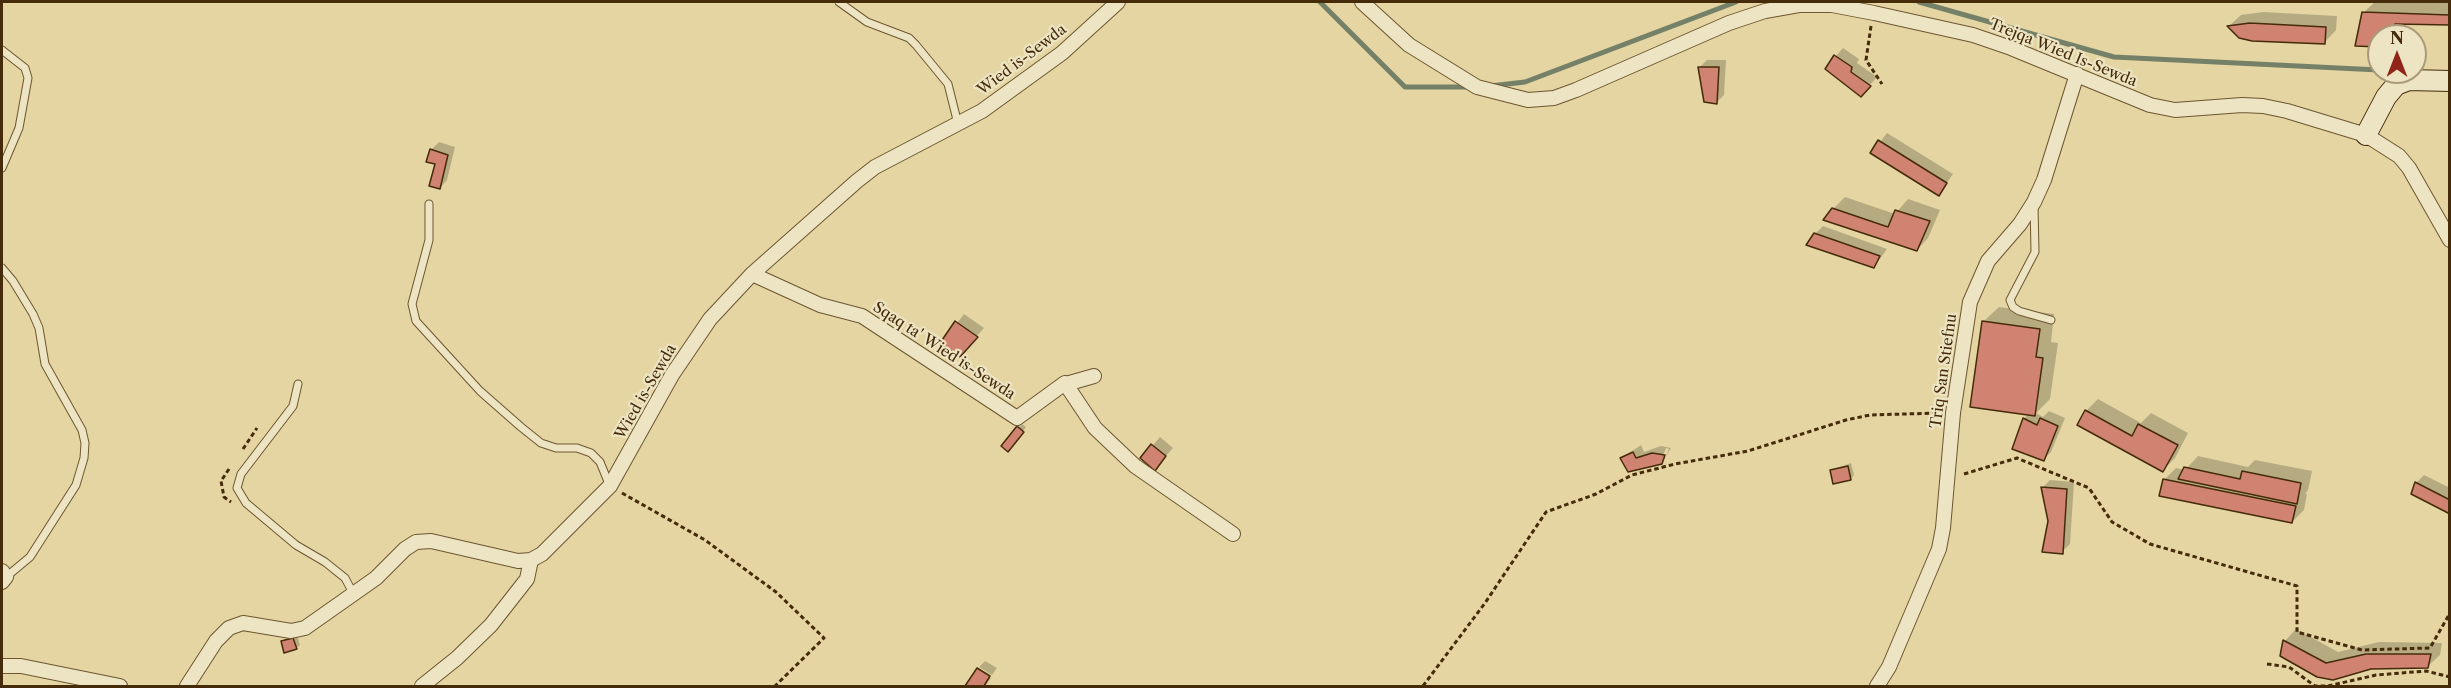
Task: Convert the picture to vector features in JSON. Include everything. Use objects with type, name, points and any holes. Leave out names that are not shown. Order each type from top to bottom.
[{"type":"street","name":"Wied is-Sewda","points":[[531,560],[542,554],[610,486],[672,375],[710,319],[752,274],[876,167],[982,111],[1062,53],[1118,2]]},
{"type":"street","name":"Trejqa Wied Is-Sewda","points":[[1362,2],[1409,45],[1477,87],[1528,100],[1554,98],[1576,90],[1729,23],[1765,11],[1798,5],[1875,7],[1973,35],[2158,107],[2175,111],[2242,105],[2263,106],[2366,135],[2399,156],[2409,168],[2450,240]]},
{"type":"street","name":"Triq San Stiefnu","points":[[1877,687],[1889,667],[1939,549],[1953,413],[1970,302],[1977,281],[1988,261],[2020,224],[2034,202],[2044,180],[2077,74]]},
{"type":"street","points":[[2366,135],[2386,97],[2396,85],[2409,80],[2450,81]]},
{"type":"street","name":"Sqaq ta' Wied is-Sewda","points":[[752,274],[820,305],[862,316],[1017,418],[1066,384]]},
{"type":"street","points":[[1094,376],[1066,384],[1095,428],[1135,466],[1233,534]]},
{"type":"street","points":[[187,687],[216,641],[229,628],[243,623],[291,631],[305,628],[376,578],[405,549],[416,542],[431,541],[505,559],[531,560],[527,579],[491,625],[457,658],[422,687]]},
{"type":"street","points":[[2,666],[21,666],[120,687]]},
{"type":"lane","points":[[838,2],[867,22],[909,38],[916,45],[948,84],[958,124]]},
{"type":"lane","points":[[2,50],[25,68],[28,78],[19,128],[2,168]]},
{"type":"lane","points":[[2034,202],[2035,252],[2010,300],[2013,307],[2019,311],[2051,320]]},
{"type":"lane","points":[[429,204],[429,240],[412,304],[412,316],[480,391],[521,427],[541,443],[556,448],[577,448],[591,453],[600,462],[610,486]]},
{"type":"lane","points":[[2,268],[14,281],[33,314],[39,328],[45,364],[82,430],[85,443],[84,458],[76,485],[30,557],[3,577]]},
{"type":"lane","points":[[298,384],[293,406],[241,474],[237,488],[246,503],[296,545],[325,562],[345,578],[354,595]]},
{"type":"path","points":[[1875,7],[1866,60],[1882,84]]},
{"type":"path","points":[[1423,687],[1485,603],[1546,512],[1596,494],[1632,475],[1675,464],[1748,451],[1846,420],[1870,416],[1953,413]]},
{"type":"path","points":[[1947,478],[2017,458],[2068,479],[2089,488],[2112,522],[2150,544],[2297,586],[2297,632],[2362,650],[2430,648],[2450,613]]},
{"type":"path","points":[[610,486],[705,540],[776,592],[824,638],[775,687]]},
{"type":"path","points":[[2267,664],[2289,667],[2314,686],[2328,686],[2376,675],[2426,671],[2450,677]]},
{"type":"building","points":[[2362,12],[2450,15],[2450,25],[2367,24],[2367,46],[2355,46]]},
{"type":"building","points":[[2250,23],[2326,27],[2325,44],[2252,41],[2239,38],[2227,26]]},
{"type":"building","points":[[1834,55],[1852,67],[1851,72],[1871,86],[1861,97],[1825,69]]},
{"type":"building","points":[[1698,67],[1719,67],[1717,104],[1704,102]]},
{"type":"building","points":[[1878,140],[1947,183],[1939,196],[1870,153]]},
{"type":"building","points":[[430,149],[448,155],[440,189],[429,186],[435,164],[426,162]]},
{"type":"building","points":[[1832,208],[1888,227],[1895,210],[1930,221],[1917,251],[1823,220]]},
{"type":"building","points":[[1814,233],[1880,256],[1874,268],[1806,245]]},
{"type":"building","points":[[955,321],[978,337],[960,357],[940,343]]},
{"type":"building","points":[[1982,321],[2040,329],[2036,357],[2043,358],[2035,416],[1970,407]]},
{"type":"building","points":[[2085,410],[2132,436],[2138,424],[2178,445],[2163,472],[2077,425]]},
{"type":"building","points":[[2023,418],[2037,425],[2040,418],[2058,426],[2044,461],[2012,449]]},
{"type":"building","points":[[1017,426],[1024,432],[1008,452],[1001,446]]},
{"type":"building","points":[[1151,444],[1166,456],[1155,471],[1140,458]]},
{"type":"building","points":[[1633,452],[1636,458],[1652,453],[1665,455],[1662,464],[1628,472],[1620,458]]},
{"type":"building","points":[[1848,466],[1851,480],[1833,484],[1830,470]]},
{"type":"building","points":[[2184,467],[2240,479],[2242,471],[2301,483],[2297,504],[2178,479]]},
{"type":"building","points":[[2163,479],[2296,506],[2292,523],[2159,496]]},
{"type":"building","points":[[2415,482],[2450,500],[2450,514],[2411,494]]},
{"type":"building","points":[[2041,487],[2067,489],[2063,554],[2042,552],[2048,521]]},
{"type":"building","points":[[293,638],[297,649],[284,653],[281,641]]},
{"type":"building","points":[[2283,640],[2326,663],[2366,654],[2431,654],[2428,668],[2371,669],[2333,680],[2317,677],[2280,656]]},
{"type":"building","points":[[977,668],[990,676],[984,686],[965,686]]},
{"type":"waterway","points":[[1320,2],[1405,87],[1469,87]]},
{"type":"waterway","points":[[1490,86],[1525,82],[1736,2]]},
{"type":"waterway","points":[[1919,2],[2114,57],[2367,69]]}]
